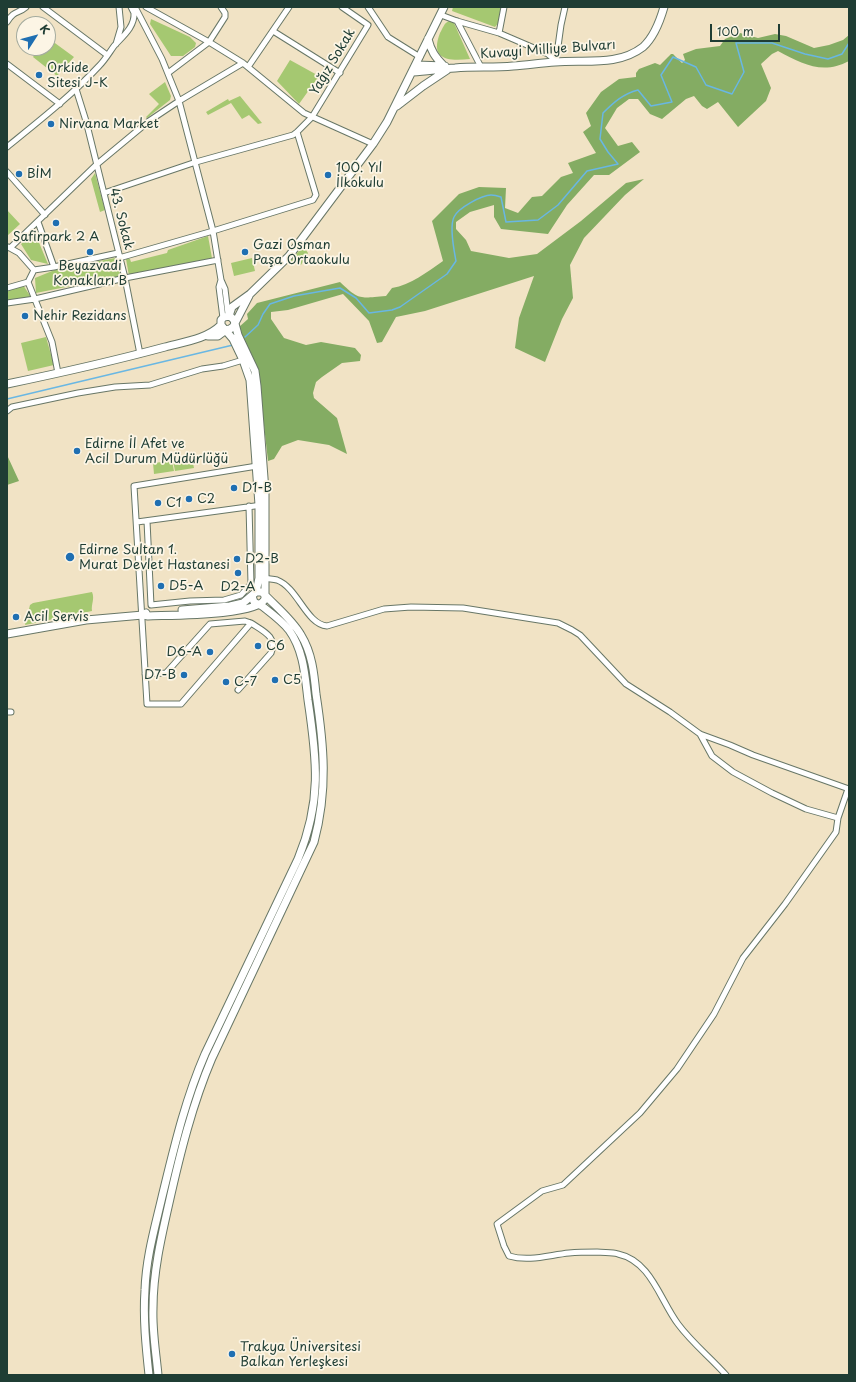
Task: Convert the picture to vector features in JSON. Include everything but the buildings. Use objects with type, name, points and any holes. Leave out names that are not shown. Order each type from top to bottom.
[{"type":"main road","name":"Kuvayi Milliye Bulvarı","points":[[414,69],[481,68],[556,61],[588,62],[612,60],[634,52],[649,40],[659,22],[664,7]]},
{"type":"main road","points":[[225,322],[232,307],[250,294],[289,256],[373,144],[394,109],[443,9]]},
{"type":"main road","points":[[394,109],[449,68],[437,59],[431,51],[428,39]]},
{"type":"main road","points":[[225,322],[232,329],[250,294]]},
{"type":"main road","points":[[7,384],[140,354],[206,336],[233,318],[238,335],[255,371],[257,386],[265,596],[264,602],[242,611],[148,616],[143,615],[86,620],[7,634]]},
{"type":"main road","points":[[149,1375],[145,1316],[147,1266],[168,1171],[184,1110],[193,1080],[204,1054],[301,852],[308,832],[315,794],[316,770],[314,744],[301,655],[288,630],[260,604],[254,602],[254,594],[259,578],[262,505],[257,466],[250,380],[243,360],[225,322]]},
{"type":"main road","points":[[143,615],[146,613],[236,605],[243,603],[254,594],[261,591],[294,623],[311,656],[323,750],[324,772],[321,810],[314,842],[212,1058],[191,1114],[156,1266],[153,1309],[158,1375]]},
{"type":"street","points":[[7,22],[12,14],[23,10],[26,7]]},
{"type":"street","points":[[43,7],[107,55]]},
{"type":"street","points":[[115,45],[121,27],[120,7]]},
{"type":"street","points":[[7,147],[60,104],[101,64],[115,45],[123,38],[132,24],[134,13],[131,7]]},
{"type":"street","points":[[135,7],[168,73],[179,101],[213,231],[221,280],[219,287],[225,322]]},
{"type":"street","points":[[146,7],[210,42],[245,65],[304,113],[373,144]]},
{"type":"street","points":[[168,73],[210,42],[225,18],[225,13],[221,7]]},
{"type":"street","points":[[34,270],[19,253],[9,247],[38,222],[96,166],[149,121],[179,101],[245,65],[273,31],[289,7]]},
{"type":"street","name":"Yağız Sokak","points":[[297,132],[312,117],[368,25],[342,7]]},
{"type":"street","points":[[368,7],[388,37],[420,57]]},
{"type":"street","points":[[499,33],[504,7]]},
{"type":"street","points":[[556,61],[565,7]]},
{"type":"street","points":[[443,9],[457,21],[481,68]]},
{"type":"street","points":[[457,21],[499,33],[548,54],[556,61]]},
{"type":"street","points":[[273,31],[340,73]]},
{"type":"street","points":[[7,64],[60,104]]},
{"type":"street","name":"43. Sokak","points":[[76,89],[86,120],[96,166],[104,193],[140,354]]},
{"type":"street","points":[[34,270],[118,255],[213,231],[313,200],[316,195],[297,132],[293,135],[196,162],[104,193]]},
{"type":"street","points":[[7,172],[45,215]]},
{"type":"street","points":[[38,222],[54,267]]},
{"type":"street","points":[[7,303],[35,299],[124,278],[218,260]]},
{"type":"street","points":[[7,288],[28,282],[34,270]]},
{"type":"street","points":[[28,282],[52,342],[58,373]]},
{"type":"street","points":[[7,410],[12,407],[78,393],[115,387],[150,385],[202,368],[223,366],[243,360]]},
{"type":"street","points":[[251,623],[182,704],[147,704],[143,615],[134,486],[257,466]]},
{"type":"street","points":[[136,522],[262,505]]},
{"type":"street","points":[[147,521],[151,605],[190,601],[224,600],[241,595],[251,584],[249,506]]},
{"type":"street","points":[[264,578],[277,580],[290,589],[309,614],[322,626],[327,626],[384,610],[411,607],[463,608],[558,623],[580,635],[629,687],[670,712],[700,734],[730,744],[753,755],[849,789],[838,818],[836,832],[785,904],[743,958],[714,1014],[677,1069],[662,1088],[640,1113],[563,1185],[542,1191],[497,1224],[509,1256],[515,1258],[530,1259],[571,1253],[590,1252],[618,1253],[635,1261],[648,1274],[670,1313],[688,1337],[726,1375]]},
{"type":"street","points":[[209,613],[210,624]]},
{"type":"street","points":[[145,674],[166,672],[210,624],[246,621],[269,636],[272,639],[274,647],[271,653],[238,690]]},
{"type":"street","points":[[700,734],[712,756],[733,772],[806,809],[838,818]]},
{"type":"green space","points":[[453,7],[503,7],[499,22],[495,27],[452,11]]},
{"type":"green space","points":[[151,19],[190,37],[196,43],[195,47],[183,56],[171,56],[150,24]]},
{"type":"green space","points":[[449,21],[454,23],[470,59],[455,60],[443,57],[439,54],[437,42],[444,26]]},
{"type":"green space","points":[[740,33],[758,38],[775,34],[786,36],[814,48],[843,40],[849,35],[849,61],[830,67],[821,67],[804,64],[778,51],[772,54],[761,64],[771,88],[766,101],[738,127],[718,102],[707,109],[702,106],[694,96],[686,99],[662,119],[650,114],[638,99],[629,99],[617,108],[605,128],[618,146],[632,142],[640,152],[609,175],[594,175],[567,205],[548,234],[501,229],[494,217],[494,205],[470,212],[456,222],[456,229],[466,240],[471,251],[509,258],[537,254],[581,221],[626,183],[644,179],[625,195],[584,238],[570,265],[573,298],[562,319],[545,362],[515,348],[519,318],[534,276],[425,311],[396,317],[382,342],[377,343],[369,321],[343,294],[288,310],[271,312],[271,319],[284,338],[306,345],[321,342],[355,348],[361,355],[360,361],[342,363],[322,377],[316,382],[313,393],[314,398],[337,418],[347,454],[329,445],[298,440],[282,446],[274,459],[268,461],[258,372],[239,330],[239,327],[248,319],[247,314],[257,303],[340,282],[356,295],[361,297],[386,296],[392,288],[412,281],[443,261],[432,221],[459,194],[479,187],[506,188],[505,208],[518,213],[532,197],[542,196],[561,177],[573,173],[568,163],[596,153],[583,132],[591,126],[586,113],[601,92],[619,79],[636,77],[636,73],[639,69],[655,63],[660,65],[671,54],[673,54],[682,63],[685,60],[683,54],[696,49],[720,46],[725,39]]},
{"type":"green space","points":[[56,44],[74,57],[57,76],[33,57],[56,56]]},
{"type":"green space","points":[[290,60],[319,76],[299,104],[277,81]]},
{"type":"green space","points":[[165,82],[171,96],[170,100],[147,118],[146,117],[159,104],[149,94]]},
{"type":"green space","points":[[240,96],[262,123],[258,124],[249,115],[242,119],[231,103],[208,115],[206,112],[228,99],[229,101]]},
{"type":"green space","points":[[95,173],[105,210],[100,212],[91,179]]},
{"type":"green space","points":[[7,210],[20,224],[7,236]]},
{"type":"green space","points":[[35,233],[48,264],[31,260],[21,244]]},
{"type":"green space","points":[[208,236],[212,258],[129,276],[126,259],[130,259],[131,262],[167,253],[168,250]]},
{"type":"green space","points":[[303,246],[308,253],[301,265],[289,263]]},
{"type":"green space","points":[[115,258],[121,276],[36,293],[35,278],[57,269]]},
{"type":"green space","points":[[252,258],[255,271],[234,276],[231,263]]},
{"type":"green space","points":[[23,285],[31,297],[7,301],[7,290]]},
{"type":"green space","points":[[46,337],[54,365],[28,371],[21,343]]},
{"type":"green space","points":[[7,455],[19,481],[7,485]]},
{"type":"green space","points":[[192,458],[194,468],[175,471],[173,461]]},
{"type":"green space","points":[[172,461],[174,471],[154,474],[153,463]]},
{"type":"green space","points":[[92,592],[92,611],[25,625],[30,605],[33,603]]},
{"type":"waterway","points":[[245,337],[258,325],[270,304],[294,296],[340,288],[356,298],[369,313],[392,310],[400,307],[447,274],[456,261],[452,232],[454,217],[456,213],[465,206],[482,197],[491,195],[501,197],[506,222],[538,220],[558,205],[587,171],[618,164],[600,139],[603,113],[611,105],[623,96],[638,90],[651,106],[672,102],[661,75],[673,57],[696,67],[706,85],[732,94],[744,72],[736,43],[772,43],[805,54],[828,59],[842,54],[849,43]]},
{"type":"waterway","points":[[7,399],[233,345]]},
{"type":"place","name":"Orkide Sitesi J-K","points":[[39,75]]},
{"type":"place","name":"Nirvana Market","points":[[51,124]]},
{"type":"place","name":"BİM","points":[[19,174]]},
{"type":"place","name":"100. Yıl İlkokulu","points":[[328,175]]},
{"type":"place","name":"Safirpark 2 A","points":[[56,223]]},
{"type":"place","name":"Beyazvadi Konakları B","points":[[90,252]]},
{"type":"place","name":"Gazi Osman Paşa Ortaokulu","points":[[245,252]]},
{"type":"place","name":"Nehir Rezidans","points":[[25,316]]},
{"type":"place","name":"Edirne İl Afet ve Acil Durum Müdürlüğü","points":[[77,451]]},
{"type":"place","name":"D1-B","points":[[234,488]]},
{"type":"place","name":"C2","points":[[189,499]]},
{"type":"place","name":"C1","points":[[158,503]]},
{"type":"place","name":"Edirne Sultan 1. Murat Devlet Hastanesi","points":[[70,557]]},
{"type":"place","name":"D2-B","points":[[237,559]]},
{"type":"place","name":"D2-A","points":[[238,573]]},
{"type":"place","name":"D5-A","points":[[161,586]]},
{"type":"place","name":"Acil Servis","points":[[16,617]]},
{"type":"place","name":"C6","points":[[258,646]]},
{"type":"place","name":"D6-A","points":[[210,652]]},
{"type":"place","name":"D7-B","points":[[184,675]]},
{"type":"place","name":"C5","points":[[275,680]]},
{"type":"place","name":"C-7","points":[[226,682]]},
{"type":"place","name":"Trakya Üniversitesi Balkan Yerleşkesi","points":[[232,1354]]}]
